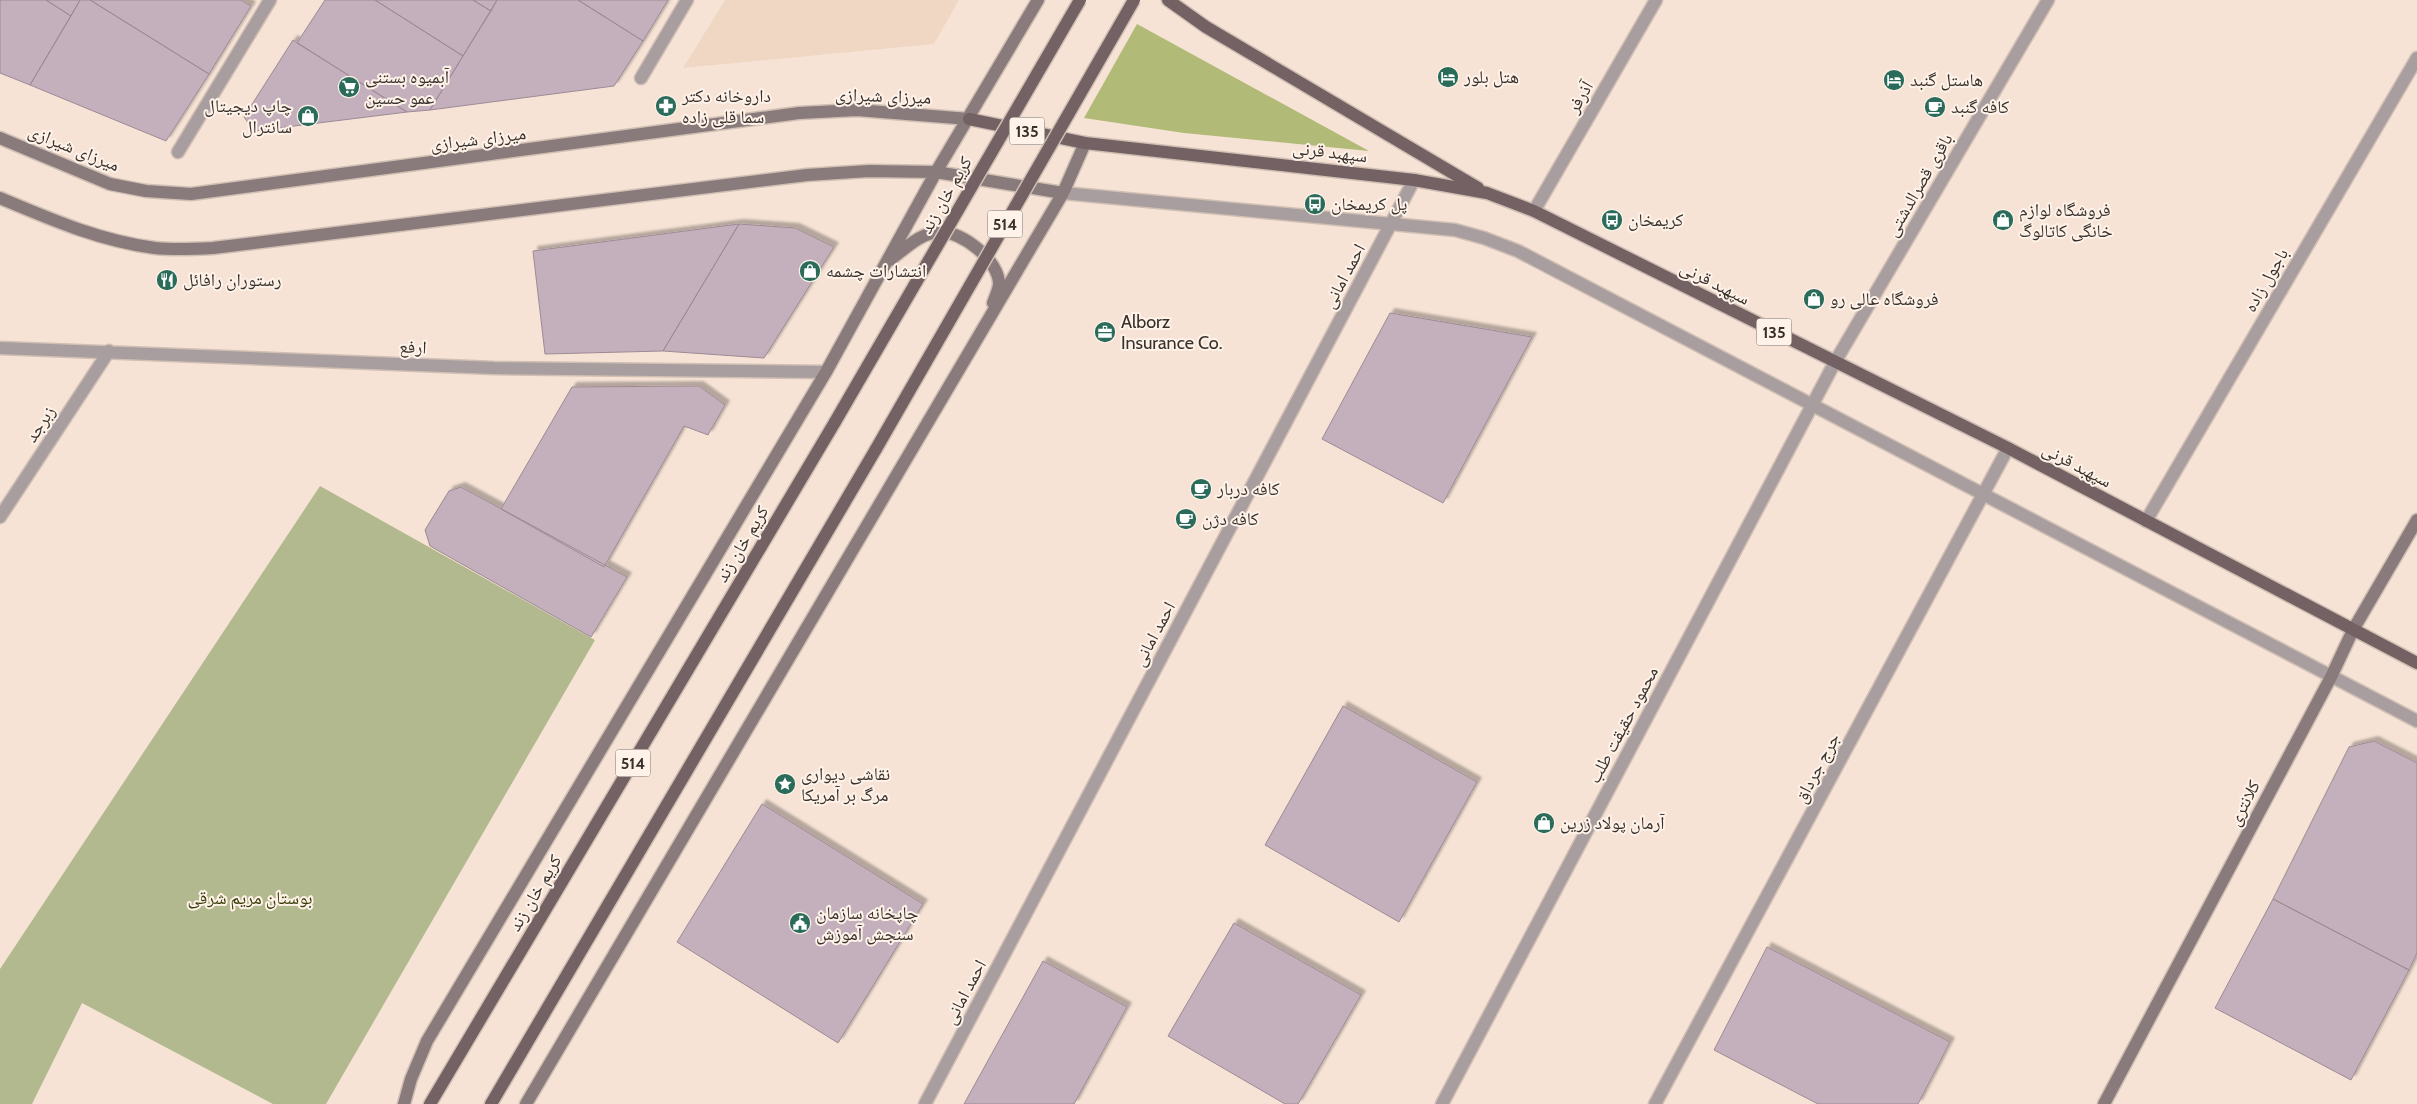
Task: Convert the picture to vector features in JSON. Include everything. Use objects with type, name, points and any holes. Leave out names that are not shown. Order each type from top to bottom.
[{"type":"main road","name":"کریم خان زند","points":[[404,1104],[411,1080],[427,1042],[826,372],[936,172],[1038,0]]},
{"type":"main road","name":"کریم خان زند","points":[[430,1104],[835,422],[1080,0]]},
{"type":"main road","name":"514","points":[[491,1104],[876,448],[1134,0]]},
{"type":"main road","points":[[1168,0],[1206,27],[1486,193]]},
{"type":"main road","name":"میرزای شیرازی","points":[[0,138],[110,184],[146,191],[191,194],[800,113],[857,110],[969,119]]},
{"type":"main road","name":"سپهبد قرنی","points":[[969,119],[1085,143],[1414,180],[1486,193],[1534,212],[2008,448],[2417,663]]},
{"type":"main road","points":[[526,1104],[988,322],[1063,193],[1085,143]]},
{"type":"main road","points":[[0,198],[65,226],[132,244],[157,248],[213,248],[807,175],[869,171],[936,172],[1063,193]]},
{"type":"main road","points":[[886,264],[923,236],[930,234],[941,232],[955,235],[971,244],[992,263],[998,275],[999,285],[988,322]]},
{"type":"main road","name":"کلانتری","points":[[2104,1104],[2331,677],[2353,630],[2417,520]]},
{"type":"street","points":[[178,152],[270,0]]},
{"type":"street","points":[[641,78],[687,0]]},
{"type":"street","name":"آذرفر","points":[[1534,212],[1656,0]]},
{"type":"street","name":"باقری قصرالدشتی","points":[[1835,362],[2048,0]]},
{"type":"street","name":"باجول زاده","points":[[2146,521],[2417,58]]},
{"type":"street","name":"احمد امانی","points":[[925,1104],[1414,180]]},
{"type":"street","points":[[1063,193],[1455,230],[1484,238],[1518,251],[2417,721]]},
{"type":"street","name":"ارفع","points":[[0,348],[494,368],[826,372]]},
{"type":"street","name":"زبرجد","points":[[0,517],[109,351]]},
{"type":"street","name":"محمود حقیقت طلب","points":[[1442,1104],[1835,362]]},
{"type":"street","name":"جرج جرداق","points":[[1655,1104],[2008,448]]},
{"type":"shaded area","points":[[725,0],[959,0],[934,44],[683,68]]},
{"type":"green space","points":[[1137,24],[1369,151],[1184,133],[1084,118]]},
{"type":"green space","name":"بوستان مریم شرقی","points":[[320,486],[595,640],[326,1104],[273,1104],[82,1003],[32,1104],[0,1104],[0,969]]},
{"type":"building","points":[[0,0],[46,0],[71,16],[30,85],[0,73]]},
{"type":"building","points":[[46,0],[80,0],[71,16]]},
{"type":"building","points":[[80,0],[90,0],[209,74],[166,141],[30,85]]},
{"type":"building","points":[[90,0],[241,0],[251,6],[209,74]]},
{"type":"building","points":[[325,0],[375,0],[463,56],[430,110],[407,112],[297,43]]},
{"type":"building","points":[[375,0],[473,0],[491,11],[463,56]]},
{"type":"building","points":[[473,0],[497,0],[491,11]]},
{"type":"building","points":[[497,0],[578,0],[643,41],[614,86],[430,110]]},
{"type":"building","points":[[578,0],[668,0],[643,41]]},
{"type":"building","points":[[293,40],[407,112],[254,131],[244,117]]},
{"type":"building","points":[[739,224],[663,351],[545,354],[533,251]]},
{"type":"building","points":[[739,224],[795,228],[834,247],[764,358],[663,351]]},
{"type":"building","points":[[1390,313],[1532,337],[1443,503],[1322,439]]},
{"type":"building","points":[[699,386],[725,405],[708,435],[684,426],[604,567],[501,509],[572,387]]},
{"type":"building","points":[[461,487],[627,577],[591,637],[430,546],[425,530],[449,491]]},
{"type":"building","points":[[1343,706],[1477,782],[1399,922],[1265,845]]},
{"type":"building","points":[[2374,741],[2417,763],[2417,953],[2409,970],[2273,899],[2349,747]]},
{"type":"building","name":"چاپخانه سازمان سنجش آموزش","points":[[762,804],[923,904],[838,1043],[677,942]]},
{"type":"building","points":[[2273,899],[2409,970],[2351,1080],[2215,1008]]},
{"type":"building","points":[[1234,923],[1361,995],[1298,1104],[1285,1104],[1168,1036]]},
{"type":"building","points":[[1767,947],[1950,1042],[1918,1104],[1818,1104],[1714,1050]]},
{"type":"building","points":[[1043,961],[1127,1007],[1074,1104],[964,1104]]},
{"type":"place","name":"هتل بلور","points":[[1448,77]]},
{"type":"place","name":"هاستل گنبد","points":[[1894,80]]},
{"type":"place","name":"آبمیوه بستنی عمو حسین","points":[[349,87]]},
{"type":"place","name":"داروخانه دکتر سما قلی زاده","points":[[666,106]]},
{"type":"place","name":"کافه گنبد","points":[[1935,107]]},
{"type":"place","name":"چاپ دیجیتال سانترال","points":[[308,116]]},
{"type":"place","name":"پل کریمخان","points":[[1315,204]]},
{"type":"place","name":"کریمخان","points":[[1612,220]]},
{"type":"place","name":"فروشگاه لوازم خانگی کاتالوگ","points":[[2003,220]]},
{"type":"place","name":"انتشارات چشمه","points":[[810,271]]},
{"type":"place","name":"رستوران رافائل","points":[[167,280]]},
{"type":"place","name":"فروشگاه عالی رو","points":[[1814,299]]},
{"type":"place","name":"Alborz Insurance Co.","points":[[1105,332]]},
{"type":"place","name":"کافه دربار","points":[[1201,489]]},
{"type":"place","name":"کافه دژن","points":[[1186,519]]},
{"type":"place","name":"نقاشی دیواری مرگ بر آمریکا","points":[[785,784]]},
{"type":"place","name":"آرمان پولاد زرین","points":[[1544,823]]},
{"type":"place","name":"چاپخانه سازمان سنجش آموزش","points":[[800,923]]}]
